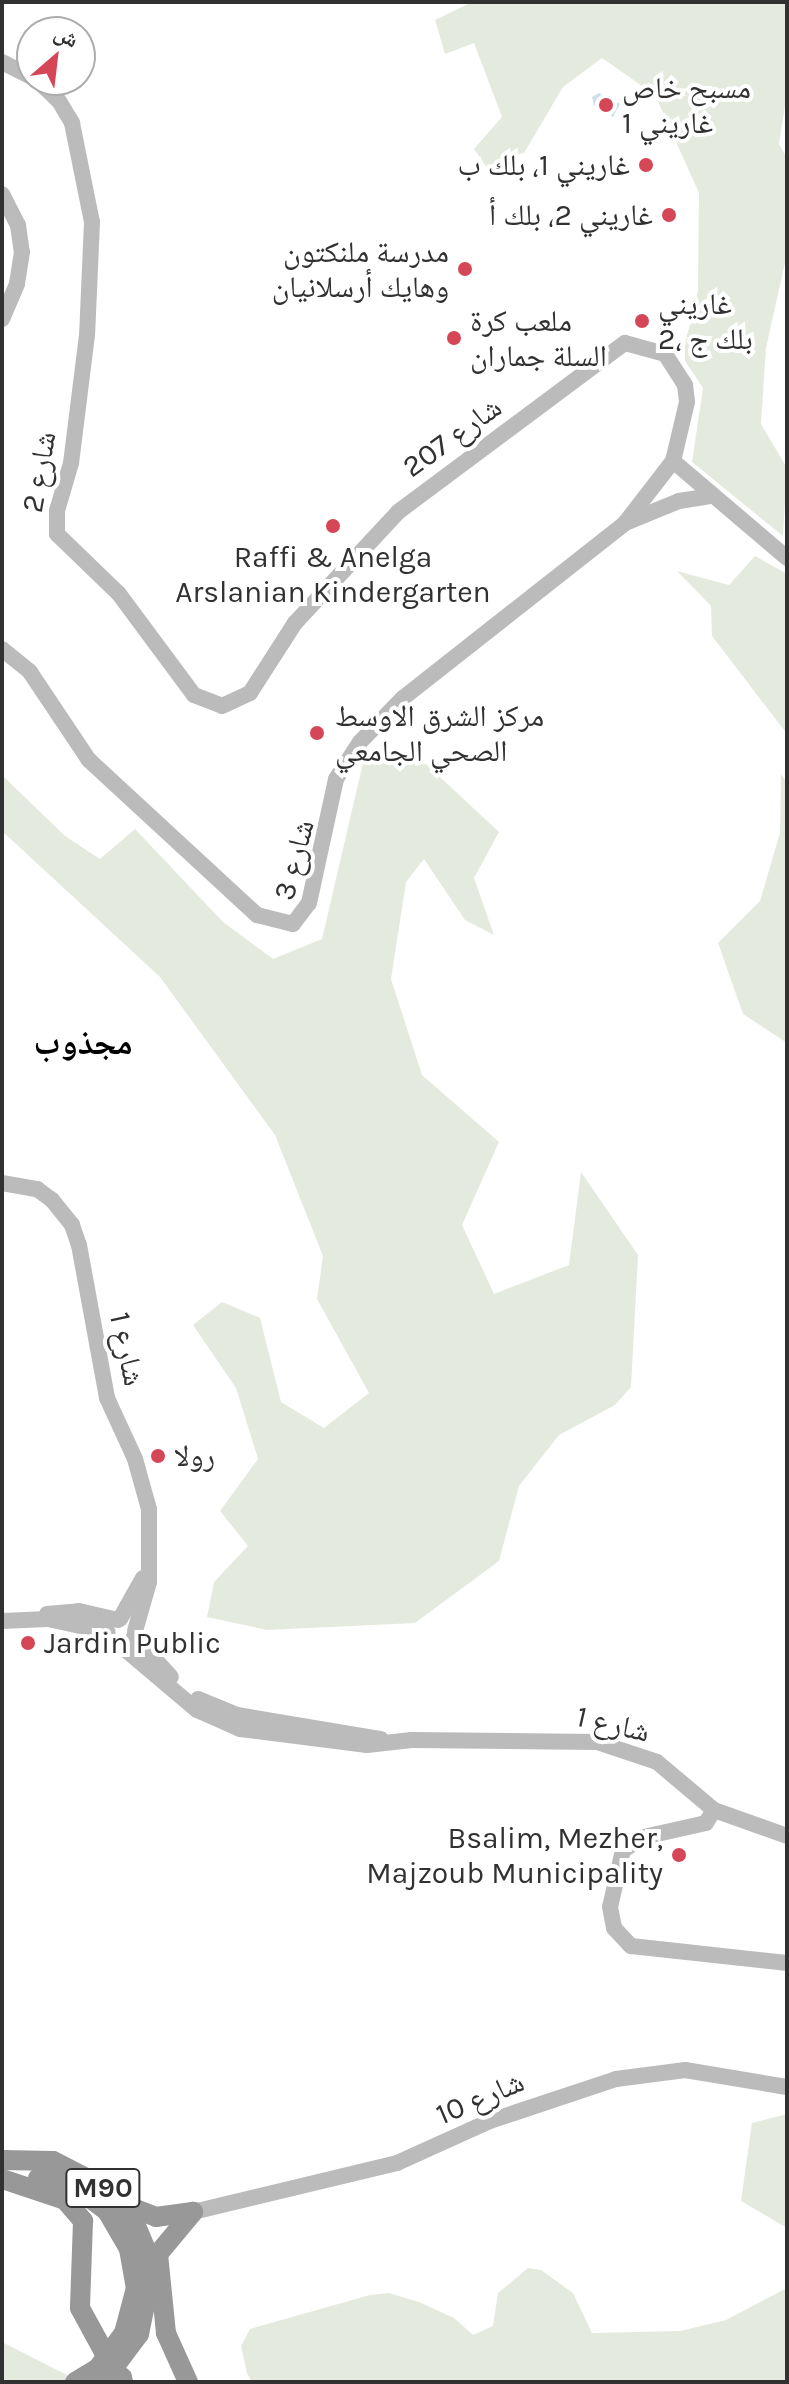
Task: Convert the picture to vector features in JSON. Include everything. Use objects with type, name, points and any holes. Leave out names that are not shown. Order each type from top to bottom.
[{"type":"highway","name":"M90","points":[[2,2160],[29,2157],[70,2167],[120,2203],[154,2260],[124,2333],[98,2368],[75,2382]]},
{"type":"highway","name":"M90","points":[[2,2178],[29,2176],[55,2181],[94,2201],[129,2249],[143,2284],[139,2334],[116,2380]]},
{"type":"highway","points":[[2,2178],[65,2200],[83,2221],[80,2308],[104,2352]]},
{"type":"highway","points":[[120,2203],[156,2217],[195,2211]]},
{"type":"highway","points":[[188,2382],[166,2333],[154,2260],[168,2237],[195,2211]]},
{"type":"street","name":"شارع 2","points":[[54,96],[72,123],[92,222],[85,351],[71,463],[57,511],[57,534],[119,594],[185,688],[206,701],[222,706],[250,693],[295,623]]},
{"type":"street","points":[[2,194],[18,225],[22,252],[17,284],[2,319]]},
{"type":"street","name":"شارع 207","points":[[295,623],[398,512],[620,344],[665,354],[685,385],[687,402],[673,461],[625,523]]},
{"type":"street","points":[[673,461],[709,496],[787,558]]},
{"type":"street","points":[[625,523],[679,501],[709,496]]},
{"type":"street","name":"شارع 3","points":[[2,649],[30,672],[89,760],[138,806],[188,864],[266,927],[290,930],[314,910],[341,792],[360,742],[403,698],[625,523]]},
{"type":"street","name":"شارع 1","points":[[2,1183],[37,1189],[72,1225],[107,1398],[146,1494],[148,1588],[130,1638],[182,1687],[214,1707],[386,1741],[597,1742],[657,1762],[714,1810]]},
{"type":"street","points":[[115,1623],[149,1566]]},
{"type":"street","points":[[2,1621],[34,1618],[115,1623],[130,1638]]},
{"type":"street","points":[[115,1623],[130,1638]]},
{"type":"street","points":[[787,1836],[714,1810],[706,1823],[644,1837],[623,1850],[610,1907],[614,1928],[631,1946],[787,1963]]},
{"type":"street","name":"شارع 10","points":[[195,2211],[397,2163],[504,2115],[616,2079],[685,2070],[787,2087]]},
{"type":"shaded area","points":[[472,2],[787,2],[787,94],[779,144],[787,158],[787,254],[766,348],[761,424],[787,468],[783,536],[692,462],[703,388],[685,361],[685,344],[698,291],[699,193],[655,95],[602,58],[563,87],[524,153],[498,159],[488,169],[474,149],[502,117],[474,43],[445,54],[435,20]]},
{"type":"shaded area","name":"مسبح خاص غاريني 1","points":[[599,93],[620,104],[613,117],[594,105],[592,97]]},
{"type":"shaded area","points":[[755,556],[787,574],[787,734],[712,636],[711,606],[677,571],[729,585]]},
{"type":"shaded area","points":[[363,763],[426,764],[499,832],[474,878],[494,935],[465,920],[424,859],[406,882],[391,979],[422,1075],[499,1142],[462,1225],[494,1294],[569,1265],[581,1172],[638,1255],[631,1387],[615,1405],[559,1435],[519,1486],[499,1561],[415,1623],[267,1630],[207,1617],[214,1582],[248,1546],[220,1511],[258,1459],[236,1388],[193,1325],[222,1302],[260,1318],[281,1402],[324,1428],[369,1393],[317,1299],[323,1256],[275,1135],[160,977],[2,831],[2,775],[65,836],[100,859],[135,829],[223,922],[273,959],[322,939]]},
{"type":"shaded area","points":[[781,774],[787,783],[787,1043],[743,1014],[718,943],[760,901],[780,833]]},
{"type":"shaded area","points":[[787,2114],[787,2228],[741,2201],[752,2123]]},
{"type":"shaded area","points":[[528,2268],[541,2270],[573,2293],[592,2333],[680,2331],[726,2320],[787,2288],[787,2382],[252,2382],[247,2373],[241,2346],[250,2329],[370,2295],[389,2293],[419,2302],[454,2318],[473,2335],[493,2326],[498,2293]]},
{"type":"shaded area","points":[[2,2342],[67,2375],[65,2382],[2,2382]]},
{"type":"place","name":"مسبح خاص غاريني 1","points":[[606,105]]},
{"type":"place","name":"غاريني 1، بلك ب","points":[[646,165]]},
{"type":"place","name":"غاريني 2، بلك أ","points":[[669,215]]},
{"type":"place","name":"مدرسة ملنكتون وهايك أرسلانيان","points":[[465,269]]},
{"type":"place","name":"غاريني 2، بلك ج","points":[[642,321]]},
{"type":"place","name":"ملعب كرة السلة جماران","points":[[454,338]]},
{"type":"place","name":"Raffi & Anelga Arslanian Kindergarten","points":[[333,526]]},
{"type":"place","name":"مركز الشرق الاوسط الصحي الجامعي","points":[[317,733]]},
{"type":"place","name":"رولا","points":[[158,1456]]},
{"type":"place","name":"Jardin Public","points":[[28,1643]]},
{"type":"place","name":"Bsalim, Mezher, Majzoub Municipality","points":[[679,1855]]},
{"type":"district","name":"مجذوب","points":[[83,1044]]}]
